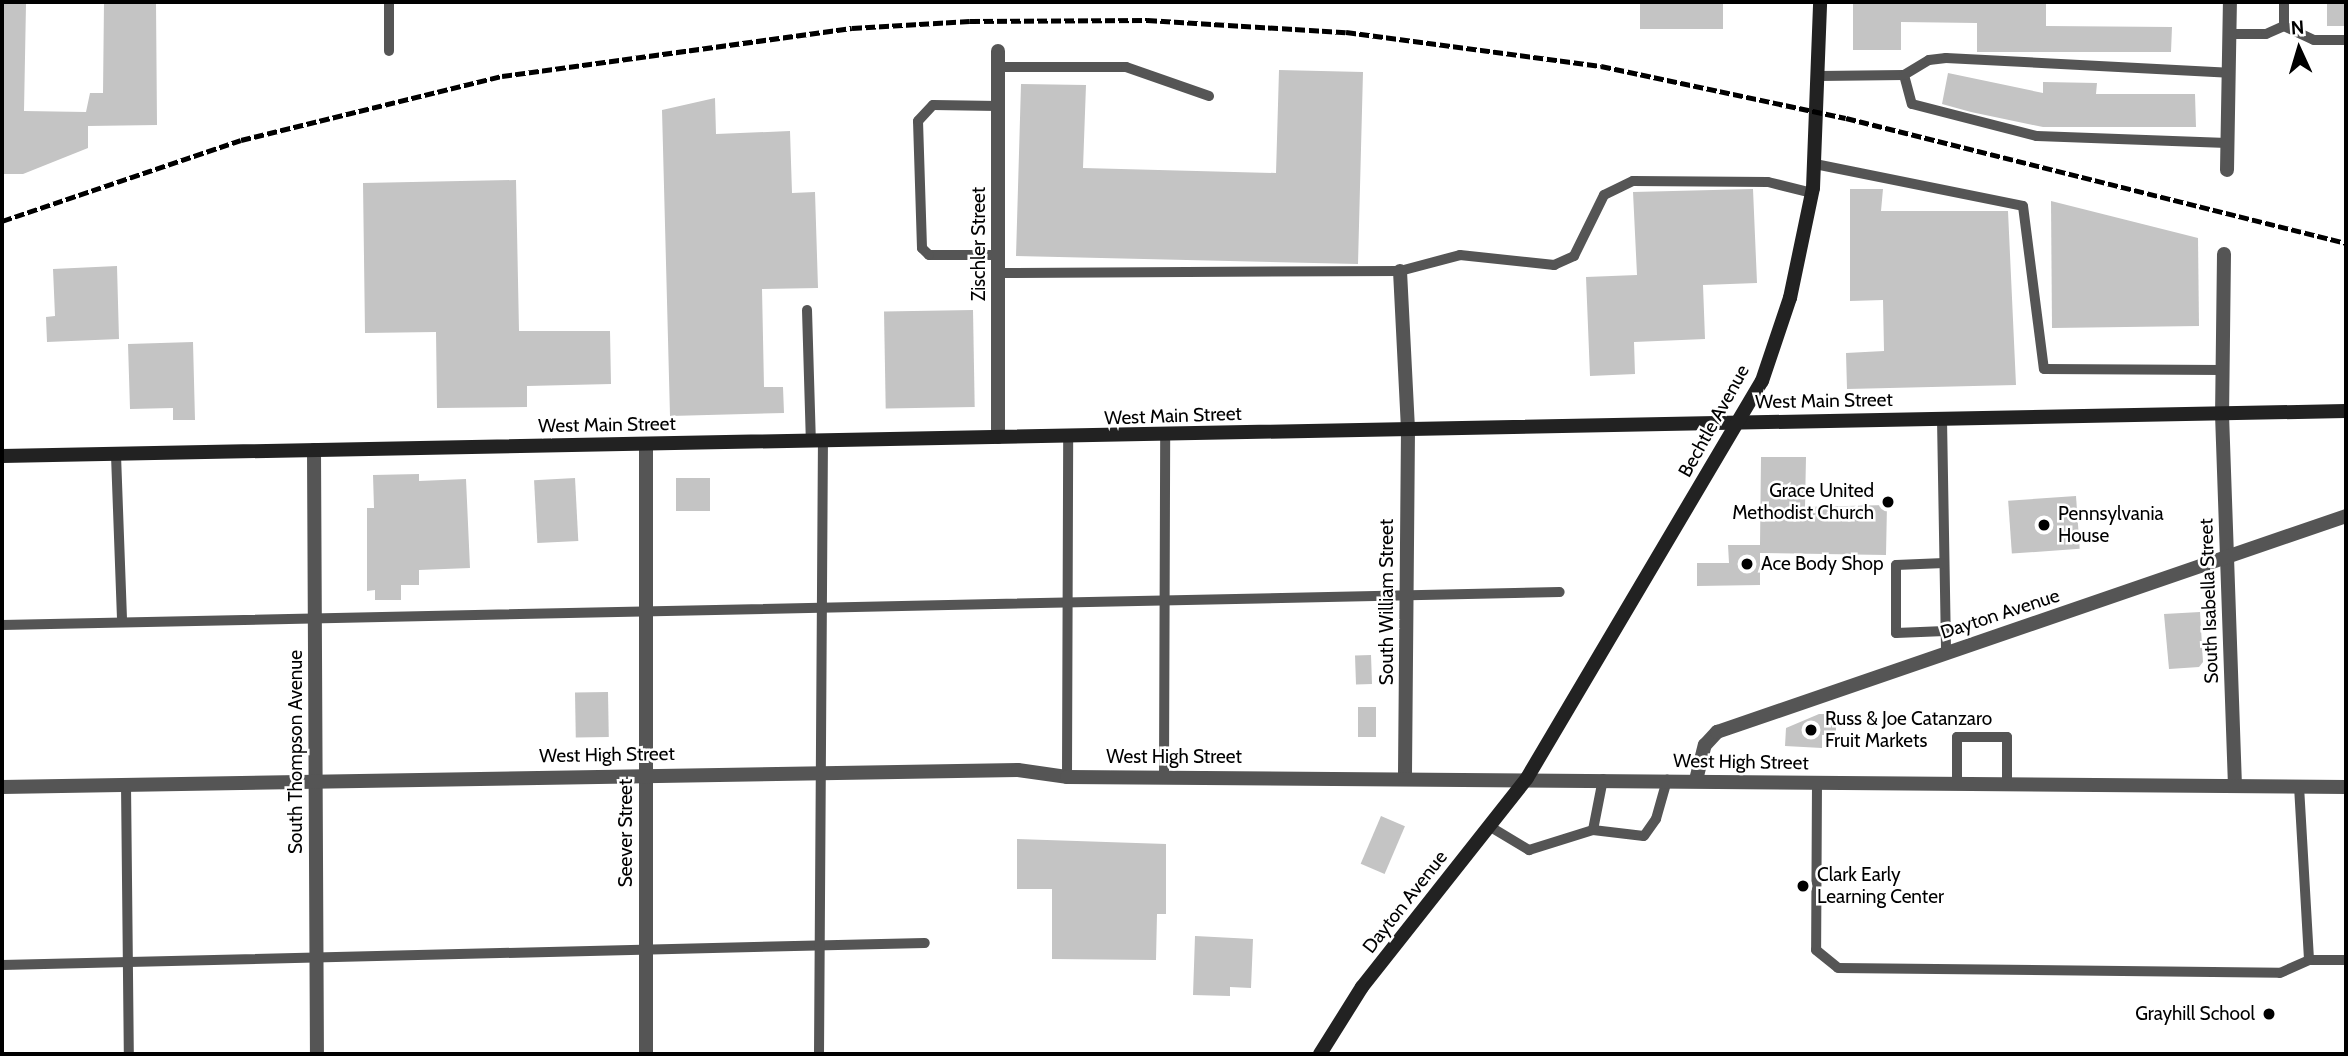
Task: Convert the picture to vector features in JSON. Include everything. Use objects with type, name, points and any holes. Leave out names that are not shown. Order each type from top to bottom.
[{"type":"street","name":"Bechtle Avenue","points":[[1527,778],[1762,381],[1790,298],[1812,193],[1820,2]]},
{"type":"street","points":[[2227,170],[2230,2]]},
{"type":"street","name":"Zischler Street","points":[[998,51],[998,437]]},
{"type":"street","name":"South Isabella Street","points":[[2224,254],[2222,414],[2235,786]]},
{"type":"street","name":"South William Street","points":[[1400,271],[1408,429],[1405,776]]},
{"type":"street","name":"West Main Street","points":[[2,456],[998,437],[1068,438],[2346,411]]},
{"type":"street","name":"Seever Street","points":[[646,444],[646,1054]]},
{"type":"street","name":"South Thompson Avenue","points":[[314,450],[314,956],[317,1054]]},
{"type":"street","name":"Dayton Avenue","points":[[1696,780],[1705,745],[1717,732],[2346,516]]},
{"type":"street","name":"West High Street","points":[[2,787],[644,773],[1018,770],[1067,777],[1405,776],[2346,787]]},
{"type":"street","name":"Dayton Avenue","points":[[1320,1054],[1362,986],[1527,778]]},
{"type":"lane","points":[[389,2],[389,51]]},
{"type":"lane","points":[[2284,2],[2284,26]]},
{"type":"lane","points":[[2230,34],[2266,34],[2284,26],[2314,40],[2346,40]]},
{"type":"lane","points":[[1819,76],[1904,75],[1929,60],[1946,58],[2229,73]]},
{"type":"lane","points":[[998,67],[1126,67],[1209,96]]},
{"type":"lane","points":[[1904,75],[1912,104],[2036,136],[2227,143]]},
{"type":"lane","points":[[998,106],[933,105],[918,121],[921,238],[929,255],[998,255]]},
{"type":"lane","points":[[1815,164],[2024,206],[2044,369],[2223,370]]},
{"type":"lane","points":[[998,273],[1400,271],[1461,255],[1554,265],[1574,256],[1604,195],[1633,181],[1768,182],[1812,193]]},
{"type":"lane","points":[[807,310],[817,441],[821,604],[819,1054]]},
{"type":"lane","points":[[1942,419],[1946,652]]},
{"type":"lane","points":[[1164,776],[1167,597],[1165,436]]},
{"type":"lane","points":[[1067,777],[1068,438]]},
{"type":"lane","points":[[116,454],[122,622]]},
{"type":"lane","points":[[1944,564],[1896,565],[1896,633],[1945,631]]},
{"type":"lane","points":[[2,625],[821,604],[1560,592]]},
{"type":"lane","points":[[1957,782],[1957,737],[2007,737],[2007,784]]},
{"type":"lane","points":[[1593,830],[1603,779]]},
{"type":"lane","points":[[1489,826],[1529,850],[1593,830],[1644,836],[1656,819],[1667,780]]},
{"type":"lane","points":[[1817,782],[1816,950],[1838,968],[2280,972],[2309,960],[2346,960]]},
{"type":"lane","points":[[126,784],[129,1054]]},
{"type":"lane","points":[[2299,786],[2309,960]]},
{"type":"lane","points":[[2,965],[646,947],[925,943]]},
{"type":"building","points":[[104,2],[156,2],[157,125],[88,126],[88,148],[23,174],[2,174],[2,3],[26,4],[24,111],[86,112],[90,93],[103,93]]},
{"type":"building","points":[[1640,2],[1723,2],[1723,29],[1640,29]]},
{"type":"building","points":[[1853,2],[2046,2],[2046,26],[2172,27],[2171,52],[1977,52],[1977,23],[1901,22],[1901,50],[1853,50]]},
{"type":"building","points":[[2327,2],[2346,2],[2346,26],[2327,26]]},
{"type":"building","points":[[1279,70],[1363,72],[1358,264],[1016,256],[1021,84],[1086,85],[1083,168],[1276,173]]},
{"type":"building","points":[[1948,73],[2043,93],[2043,82],[2097,83],[2096,94],[2195,94],[2196,127],[2043,127],[1971,112],[1942,104]]},
{"type":"building","points":[[715,98],[716,134],[790,131],[792,193],[815,192],[818,288],[762,289],[764,387],[783,387],[784,413],[670,416],[662,110]]},
{"type":"building","points":[[516,180],[519,331],[610,331],[611,384],[527,386],[527,407],[437,408],[436,332],[365,333],[363,183]]},
{"type":"building","points":[[1753,189],[1757,283],[1703,285],[1705,339],[1634,342],[1635,374],[1590,376],[1586,277],[1637,275],[1633,192]]},
{"type":"building","points":[[1850,189],[1883,189],[1881,211],[2008,211],[2016,385],[1847,389],[1846,353],[1884,351],[1883,300],[1850,301]]},
{"type":"building","points":[[2051,201],[2198,238],[2199,326],[2052,328]]},
{"type":"building","points":[[117,266],[119,339],[47,342],[46,317],[55,316],[53,269]]},
{"type":"building","points":[[973,310],[975,407],[886,409],[884,312]]},
{"type":"building","points":[[193,342],[195,420],[173,420],[173,408],[130,409],[128,344]]},
{"type":"building","points":[[1761,457],[1806,457],[1805,507],[1887,505],[1886,555],[1760,553],[1760,585],[1697,586],[1697,563],[1729,563],[1728,545],[1760,545]]},
{"type":"building","points":[[419,474],[419,481],[466,479],[470,568],[419,570],[419,585],[401,585],[401,600],[375,600],[375,590],[367,591],[367,508],[374,508],[373,475]]},
{"type":"building","points":[[575,478],[578,541],[537,543],[534,480]]},
{"type":"building","points":[[676,478],[710,478],[710,511],[676,511]]},
{"type":"building","name":"Pennsylvania House","points":[[2076,496],[2080,549],[2012,554],[2008,501]]},
{"type":"building","points":[[2200,612],[2203,662],[2199,667],[2169,669],[2164,614]]},
{"type":"building","points":[[1371,655],[1372,684],[1356,685],[1355,656]]},
{"type":"building","points":[[608,692],[609,737],[576,738],[575,693]]},
{"type":"building","points":[[1358,707],[1376,707],[1376,737],[1358,737]]},
{"type":"building","points":[[1819,714],[1836,714],[1836,735],[1822,735],[1822,748],[1785,746],[1786,728]]},
{"type":"building","points":[[1381,816],[1405,826],[1385,874],[1361,864]]},
{"type":"building","points":[[1017,839],[1166,844],[1166,914],[1157,914],[1156,960],[1052,959],[1052,889],[1017,889]]},
{"type":"building","points":[[1195,936],[1253,939],[1251,988],[1230,987],[1230,996],[1193,995]]},
{"type":"railway","points":[[2,221],[241,140],[502,76],[852,28],[970,21],[1147,20],[1346,32],[1601,66],[1846,118],[2346,243]]},
{"type":"place","name":"Grace United Methodist Church","points":[[1888,502]]},
{"type":"place","name":"Pennsylvania House","points":[[2044,525]]},
{"type":"place","name":"Ace Body Shop","points":[[1747,564]]},
{"type":"place","name":"Russ & Joe Catanzaro Fruit Markets","points":[[1811,730]]},
{"type":"place","name":"Clark Early Learning Center","points":[[1803,886]]},
{"type":"place","name":"Grayhill School","points":[[2269,1014]]}]
